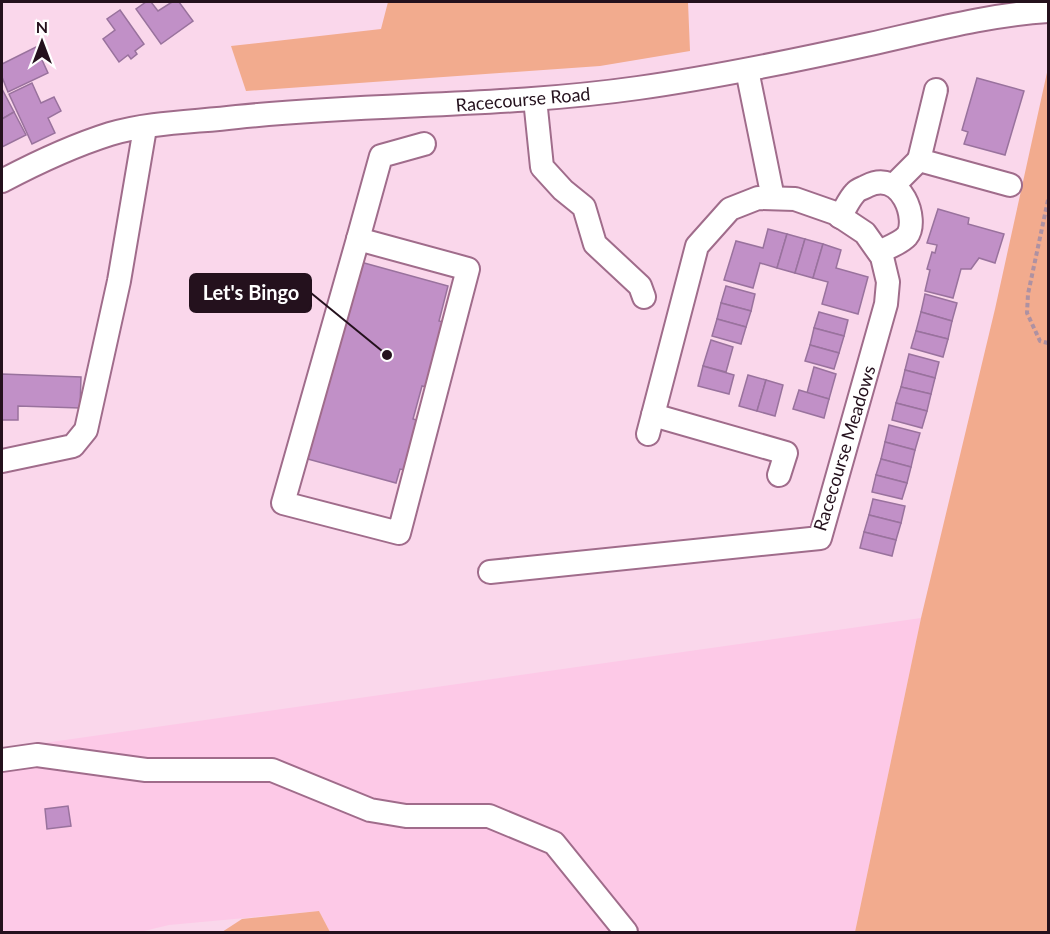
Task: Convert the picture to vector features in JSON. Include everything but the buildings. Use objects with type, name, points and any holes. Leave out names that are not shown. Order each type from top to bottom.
[{"type":"street","name":"Racecourse Road","points":[[2,181],[41,160],[111,134],[145,128],[324,108],[433,106],[535,99],[636,88],[747,70],[1003,14],[1048,11]]},
{"type":"street","points":[[747,70],[773,198]]},
{"type":"street","points":[[894,185],[919,160],[936,90]]},
{"type":"street","points":[[535,99],[542,166],[563,190],[584,207],[595,244],[640,286],[644,297]]},
{"type":"street","points":[[2,461],[73,446],[86,430],[118,281],[145,128]]},
{"type":"street","points":[[358,239],[468,269],[399,533],[283,503],[381,156],[424,144]]},
{"type":"street","points":[[919,160],[1010,185]]},
{"type":"street","points":[[840,217],[856,191],[876,181],[891,182],[902,192],[912,225],[907,236],[879,252]]},
{"type":"street","name":"Racecourse Meadows","points":[[490,572],[820,538],[886,304],[888,282],[879,252],[865,233],[840,217],[795,199],[758,198],[730,209],[697,246],[651,424],[786,453],[780,475]]},
{"type":"street","points":[[2,760],[37,756],[146,770],[273,770],[370,810],[406,816],[489,816],[554,843],[626,933]]},
{"type":"path","points":[[1048,200],[1028,294],[1027,313],[1040,341],[1048,343]]},
{"type":"shaded area","points":[[388,2],[688,2],[690,51],[600,66],[246,91],[231,46],[381,29]]},
{"type":"shaded area","points":[[1048,68],[1048,932],[855,932],[921,618],[995,309]]},
{"type":"shaded area","points":[[921,618],[855,932],[330,932],[319,911],[169,925],[140,932],[2,932],[2,749]]},
{"type":"shaded area","points":[[319,911],[330,932],[222,932],[242,919]]},
{"type":"place","name":"Let's Bingo","points":[[387,355]]}]
